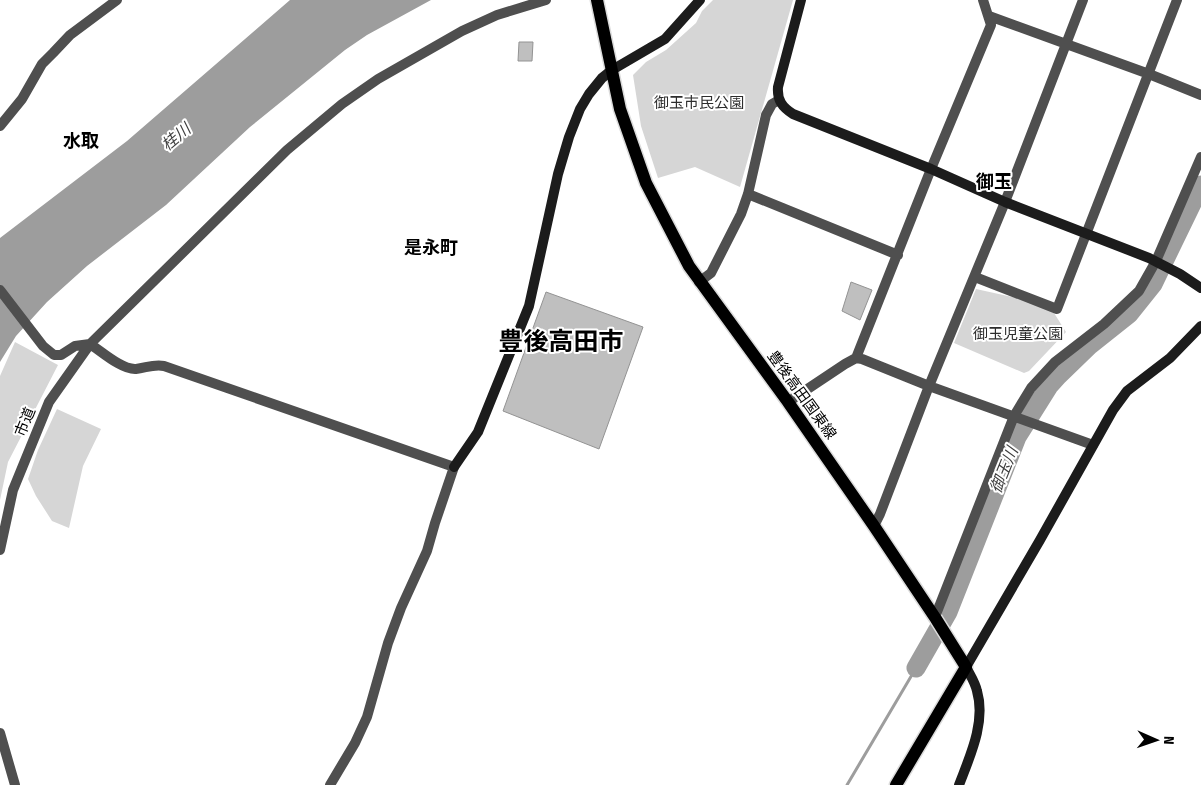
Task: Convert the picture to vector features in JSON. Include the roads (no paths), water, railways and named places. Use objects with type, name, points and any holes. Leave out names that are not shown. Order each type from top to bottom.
[{"type":"main road","name":"豊後高田国東線","points":[[597,0],[620,109],[646,184],[689,266],[788,402],[874,526],[936,618],[966,667]]},
{"type":"main road","points":[[896,785],[966,667]]},
{"type":"street","points":[[0,126],[22,99],[42,64],[53,52],[70,35],[117,0]]},
{"type":"street","name":"市道","points":[[0,550],[13,490],[49,402],[90,344],[287,150],[342,104],[378,79],[462,31],[497,16],[546,0]]},
{"type":"street","points":[[330,785],[355,743],[366,717],[388,643],[401,608],[427,552],[454,467],[478,432],[529,306],[558,174],[569,137],[589,94],[602,78],[612,70],[665,39],[700,0]]},
{"type":"street","points":[[802,0],[779,78],[779,100],[787,110],[931,169],[1005,202],[1156,261],[1201,288]]},
{"type":"street","points":[[788,402],[856,358],[931,169],[991,25],[983,0]]},
{"type":"street","points":[[874,526],[1005,202],[1083,0]]},
{"type":"street","points":[[974,277],[1057,309],[1177,0]]},
{"type":"street","points":[[988,16],[1149,74],[1201,95]]},
{"type":"street","points":[[699,282],[711,272],[741,214],[748,194],[766,115],[772,104],[779,100]]},
{"type":"street","points":[[936,618],[1014,416],[1031,388],[1055,362],[1104,324],[1139,291],[1156,261],[1201,157]]},
{"type":"street","points":[[748,194],[898,255]]},
{"type":"street","points":[[0,290],[43,346],[54,355],[61,355],[74,346],[90,344],[129,369],[137,369],[154,364],[164,366],[454,467]]},
{"type":"street","points":[[960,785],[975,741],[980,711],[978,691],[966,667],[1113,410],[1127,391],[1170,358],[1201,326]]},
{"type":"street","points":[[856,358],[1093,445]]},
{"type":"street","points":[[0,732],[15,785]]},
{"type":"water","name":"桂川","points":[[290,0],[431,0],[367,35],[345,50],[250,127],[166,205],[87,266],[47,302],[16,336],[0,362],[0,238],[127,141]]},
{"type":"waterway","name":"御玉川","points":[[916,668],[948,612],[1017,437],[1049,386],[1090,345],[1129,314],[1153,284],[1201,185]]},
{"type":"waterway","name":"御玉川","points":[[847,785],[916,668]]},
{"type":"district","name":"水取","points":[[81,141]]},
{"type":"district","name":"御玉","points":[[994,182]]},
{"type":"district","name":"是永町","points":[[431,248]]},
{"type":"district","name":"豊後高田市","points":[[561,342]]},
{"type":"park label","name":"御玉市民公園","points":[[699,103]]},
{"type":"park label","name":"御玉児童公園","points":[[1018,334]]}]
